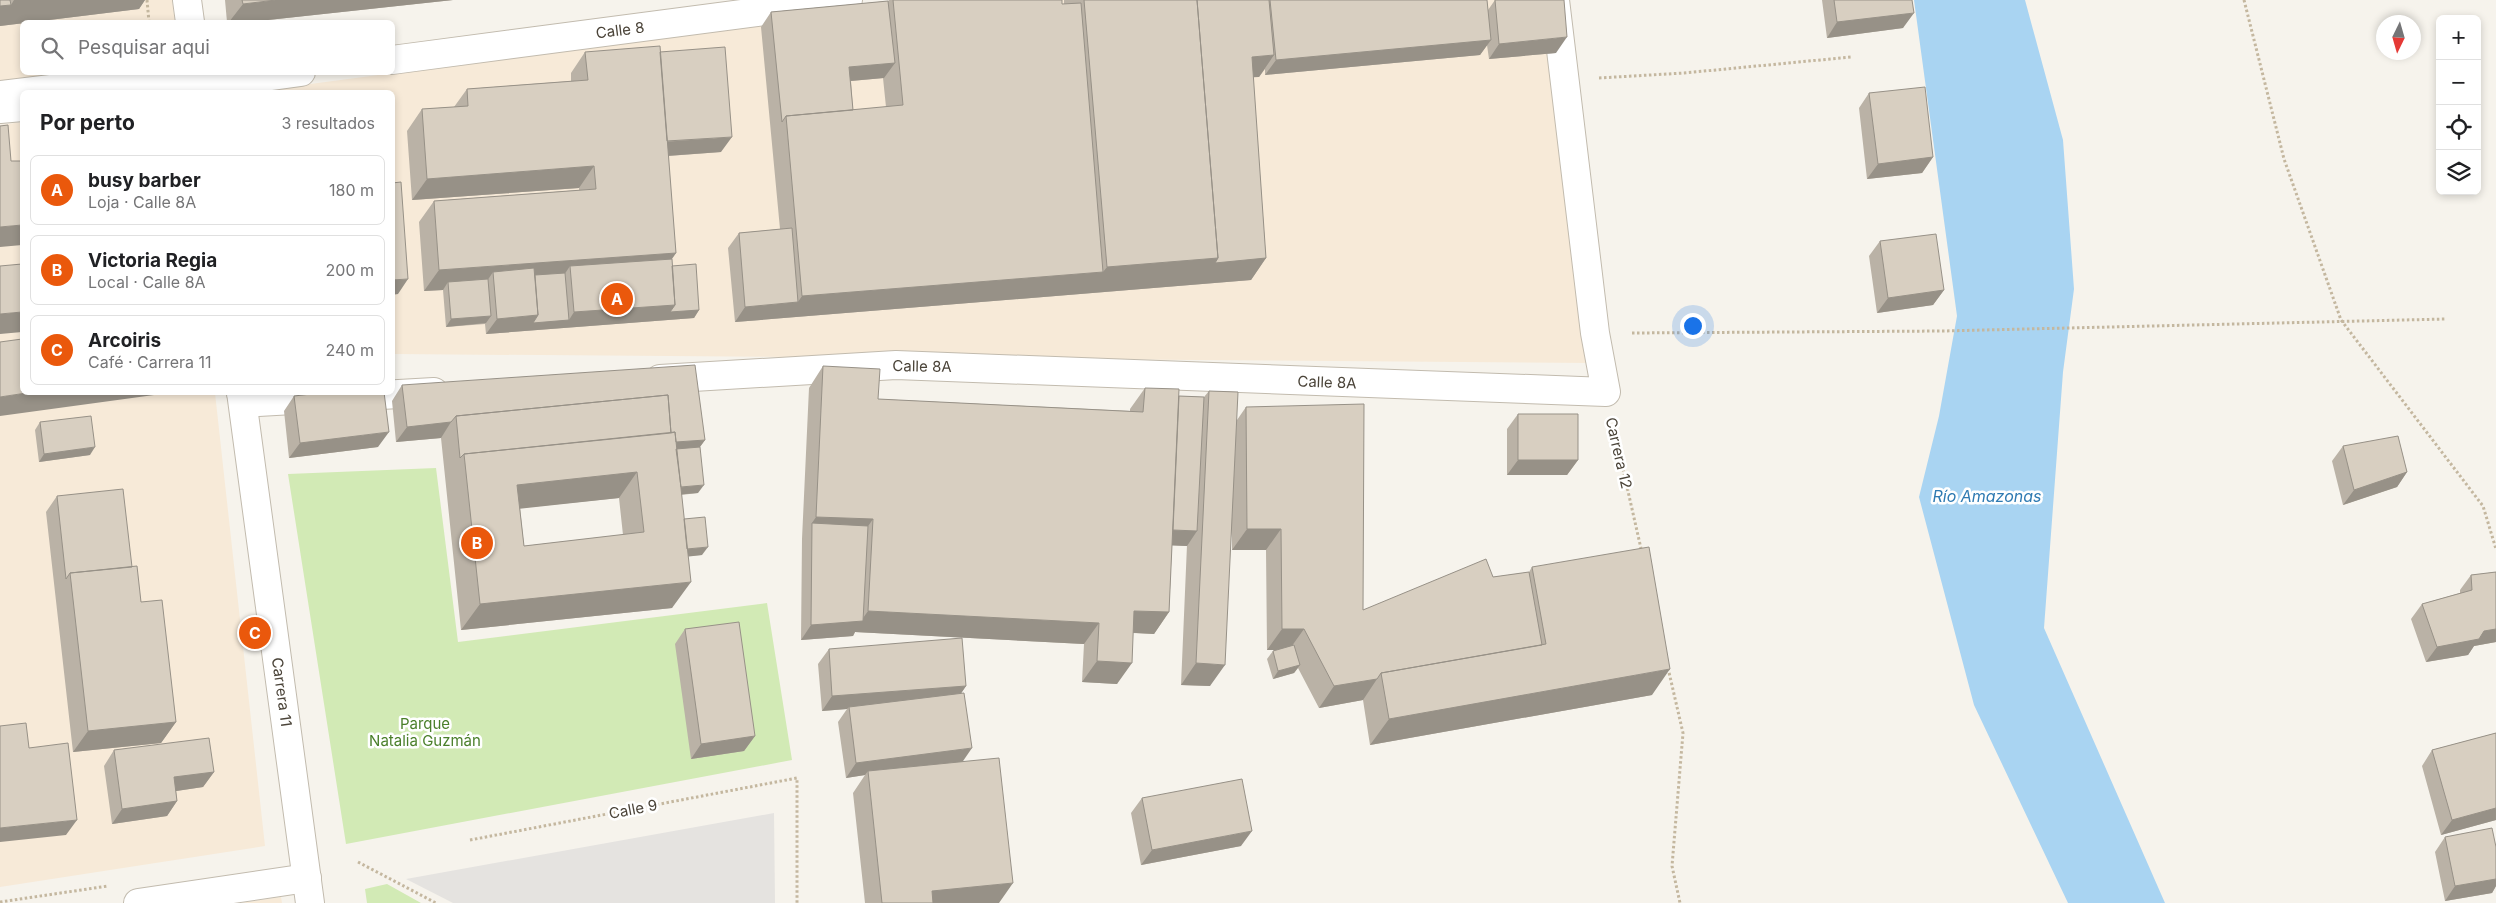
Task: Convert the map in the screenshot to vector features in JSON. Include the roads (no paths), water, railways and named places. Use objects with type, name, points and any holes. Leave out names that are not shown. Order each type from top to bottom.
[{"type":"street","points":[[187,0],[190,20]]},
{"type":"street","name":"Calle 8","points":[[395,60],[848,0]]},
{"type":"street","name":"Calle 8A","points":[[636,380],[896,365],[1606,392],[1595,333],[1555,0]]},
{"type":"street","points":[[70,90],[265,75]]},
{"type":"street","points":[[161,90],[195,81]]},
{"type":"street","points":[[0,95],[20,94]]},
{"type":"street","points":[[0,109],[20,107]]},
{"type":"street","points":[[395,394],[457,391]]},
{"type":"street","name":"Carrera 11","points":[[241,395],[309,890]]},
{"type":"street","points":[[245,395],[258,402],[385,395]]},
{"type":"street","points":[[138,903],[309,890]]},
{"type":"water","name":"Río Amazonas","points":[[1914,0],[2025,0],[2063,140],[2074,289],[2063,372],[2044,628],[2165,903],[2068,903],[1974,705],[1919,497],[1939,416],[1957,316]]},
{"type":"place","name":"busy barber","points":[[617,299]]},
{"type":"place","name":"Victoria Regia","points":[[477,543]]},
{"type":"place","name":"Arcoiris","points":[[255,633]]},
{"type":"park label","name":"Parque Natalia Guzmán","points":[[425,732]]}]
